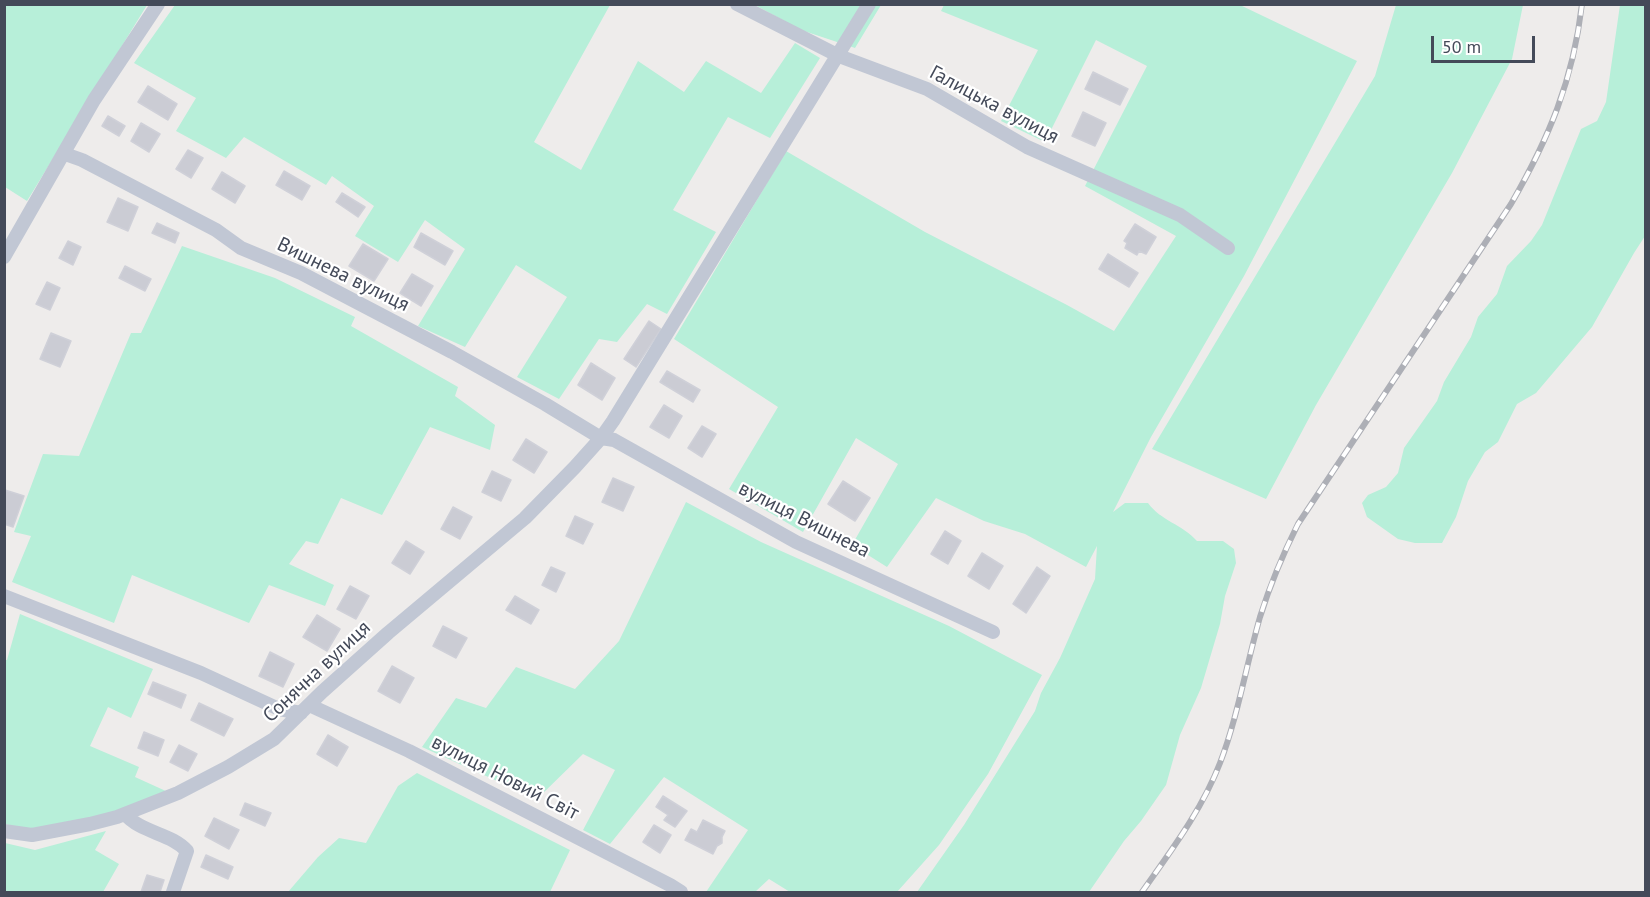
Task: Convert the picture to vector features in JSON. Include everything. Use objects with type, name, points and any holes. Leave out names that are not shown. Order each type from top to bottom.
[{"type":"street","points":[[4,257],[94,100],[158,4]]},
{"type":"street","name":"Галицька вулиця","points":[[737,4],[839,56],[927,89],[1027,147],[1180,215],[1228,248]]},
{"type":"street","name":"Сонячна вулиця","points":[[4,831],[32,836],[90,824],[178,793],[228,767],[274,739],[388,633],[525,518],[601,438],[869,4]]},
{"type":"street","name":"Вишнева вулиця","points":[[65,154],[82,160],[216,230],[241,248],[301,273],[452,352],[601,438]]},
{"type":"street","name":"вулиця Вишнева","points":[[601,438],[614,440],[796,542],[993,632]]},
{"type":"street","name":"вулиця Новий Світ","points":[[4,596],[201,673],[279,709],[305,709],[409,751],[681,892]]},
{"type":"street","points":[[125,813],[132,822],[180,843],[187,851],[173,892]]},
{"type":"green space","points":[[4,5],[147,5],[27,201],[5,187]]},
{"type":"green space","points":[[175,5],[610,5],[534,142],[581,170],[638,61],[684,92],[706,61],[761,93],[795,43],[820,58],[770,138],[728,117],[673,210],[716,232],[667,314],[647,304],[617,342],[599,339],[559,399],[517,377],[567,297],[516,265],[465,347],[418,326],[465,249],[425,220],[398,262],[355,236],[374,206],[332,176],[326,185],[244,137],[226,158],[176,131],[196,98],[134,63]]},
{"type":"green space","points":[[755,5],[881,5],[855,48],[801,30]]},
{"type":"green space","points":[[944,5],[1240,5],[1357,61],[1244,276],[1151,437],[1113,512],[1125,503],[1148,503],[1159,514],[1185,530],[1197,541],[1223,541],[1234,549],[1236,563],[1201,688],[1180,735],[1166,785],[1089,892],[917,892],[964,825],[1035,711],[1041,693],[1060,658],[1095,579],[1097,546],[1086,567],[1025,534],[984,521],[936,498],[887,567],[852,545],[898,464],[856,438],[803,532],[729,489],[778,407],[674,339],[786,151],[925,232],[1114,331],[1176,236],[1085,186],[1147,66],[1096,40],[1045,142],[1001,121],[1038,50],[941,11]]},
{"type":"green space","points":[[1396,5],[1523,5],[1512,59],[1452,173],[1316,405],[1266,499],[1152,449],[1375,76]]},
{"type":"green space","points":[[1620,5],[1645,5],[1645,236],[1592,327],[1536,393],[1517,404],[1498,442],[1485,452],[1468,481],[1456,517],[1442,543],[1415,543],[1398,539],[1367,517],[1362,503],[1368,495],[1386,487],[1398,473],[1404,448],[1437,401],[1444,382],[1471,337],[1478,317],[1497,294],[1507,266],[1531,241],[1542,225],[1581,129],[1597,121],[1606,102]]},
{"type":"green space","points":[[182,246],[275,278],[355,317],[351,326],[458,387],[455,396],[495,425],[490,450],[430,427],[382,515],[341,498],[318,544],[306,541],[289,564],[334,585],[325,606],[269,585],[249,623],[132,575],[114,623],[12,582],[31,536],[14,532],[43,454],[79,456],[131,333],[141,333]]},
{"type":"green space","points":[[686,502],[761,542],[949,626],[1042,675],[988,774],[939,845],[897,892],[790,892],[769,879],[755,892],[706,892],[748,830],[664,777],[610,844],[583,830],[615,770],[583,754],[537,799],[422,747],[456,698],[486,708],[516,667],[575,689],[619,641]]},
{"type":"green space","points":[[20,614],[153,669],[131,718],[108,707],[90,746],[139,767],[135,777],[168,792],[118,812],[75,822],[27,829],[5,824],[5,660],[7,660]]},
{"type":"green space","points":[[417,773],[570,850],[550,892],[288,892],[318,857],[339,838],[366,843],[398,786]]},
{"type":"green space","points":[[106,831],[95,850],[119,864],[103,892],[5,892],[5,843],[35,850]]},
{"type":"building","points":[[1093,72],[1128,89],[1120,105],[1085,89]]},
{"type":"building","points":[[148,86],[177,104],[168,120],[138,102]]},
{"type":"building","points":[[1083,112],[1106,123],[1095,146],[1072,136]]},
{"type":"building","points":[[108,116],[125,126],[119,136],[102,126]]},
{"type":"building","points":[[141,123],[160,134],[149,152],[131,141]]},
{"type":"building","points":[[188,150],[203,158],[191,178],[176,169]]},
{"type":"building","points":[[284,171],[310,186],[302,200],[276,185]]},
{"type":"building","points":[[222,172],[245,186],[235,203],[212,189]]},
{"type":"building","points":[[342,193],[365,207],[358,217],[336,202]]},
{"type":"building","points":[[118,198],[138,207],[128,231],[107,222]]},
{"type":"building","points":[[157,223],[179,233],[175,243],[152,233]]},
{"type":"building","points":[[1135,224],[1156,237],[1146,254],[1139,251],[1137,255],[1125,248],[1127,243],[1124,241]]},
{"type":"building","points":[[421,233],[453,251],[445,265],[414,247]]},
{"type":"building","points":[[68,241],[81,247],[73,265],[59,258]]},
{"type":"building","points":[[363,244],[388,259],[374,281],[349,266]]},
{"type":"building","points":[[1108,254],[1138,273],[1129,287],[1099,269]]},
{"type":"building","points":[[125,266],[151,279],[145,291],[119,278]]},
{"type":"building","points":[[412,274],[433,286],[421,306],[400,293]]},
{"type":"building","points":[[47,282],[60,288],[50,310],[36,304]]},
{"type":"building","points":[[649,321],[661,329],[636,367],[624,359]]},
{"type":"building","points":[[51,333],[71,341],[60,367],[40,359]]},
{"type":"building","points":[[591,363],[615,378],[602,400],[578,385]]},
{"type":"building","points":[[667,371],[700,390],[693,402],[660,382]]},
{"type":"building","points":[[664,405],[682,416],[669,438],[650,427]]},
{"type":"building","points":[[702,426],[716,434],[702,457],[688,448]]},
{"type":"building","points":[[526,439],[547,452],[534,473],[513,460]]},
{"type":"building","points":[[492,471],[511,480],[501,501],[482,492]]},
{"type":"building","points":[[613,478],[634,487],[623,511],[602,502]]},
{"type":"building","points":[[843,481],[870,498],[855,521],[828,504]]},
{"type":"building","points":[[5,490],[24,496],[13,527],[4,524]]},
{"type":"building","points":[[453,507],[472,517],[460,539],[441,529]]},
{"type":"building","points":[[575,516],[593,524],[583,544],[566,536]]},
{"type":"building","points":[[945,531],[961,541],[948,564],[931,554]]},
{"type":"building","points":[[406,541],[424,552],[410,574],[392,563]]},
{"type":"building","points":[[982,553],[1003,566],[989,589],[968,576]]},
{"type":"building","points":[[551,567],[565,573],[556,592],[542,585]]},
{"type":"building","points":[[1037,567],[1050,576],[1026,613],[1013,604]]},
{"type":"building","points":[[350,586],[369,596],[356,619],[337,609]]},
{"type":"building","points":[[515,596],[539,610],[531,624],[506,610]]},
{"type":"building","points":[[317,615],[340,629],[327,651],[303,637]]},
{"type":"building","points":[[443,626],[467,638],[456,658],[433,646]]},
{"type":"building","points":[[270,652],[294,664],[283,687],[259,676]]},
{"type":"building","points":[[392,666],[414,678],[400,703],[378,691]]},
{"type":"building","points":[[153,682],[186,695],[181,708],[148,694]]},
{"type":"building","points":[[199,703],[233,719],[224,736],[191,720]]},
{"type":"building","points":[[144,732],[164,740],[158,756],[138,748]]},
{"type":"building","points":[[328,735],[348,747],[337,766],[317,754]]},
{"type":"building","points":[[179,745],[197,754],[188,771],[170,762]]},
{"type":"building","points":[[663,796],[687,811],[675,827],[664,820],[668,815],[656,807]]},
{"type":"building","points":[[245,803],[271,813],[265,826],[240,815]]},
{"type":"building","points":[[214,818],[239,830],[229,849],[205,836]]},
{"type":"building","points":[[703,820],[725,831],[722,843],[717,846],[713,854],[685,840],[691,829],[697,832]]},
{"type":"building","points":[[654,825],[671,835],[660,853],[643,842]]},
{"type":"building","points":[[206,855],[233,867],[228,879],[201,867]]},
{"type":"building","points":[[147,875],[164,880],[160,892],[141,892]]},
{"type":"railway","points":[[1142,892],[1185,830],[1213,780],[1232,727],[1264,605],[1298,524],[1511,204],[1537,156],[1566,84],[1582,4]]}]
